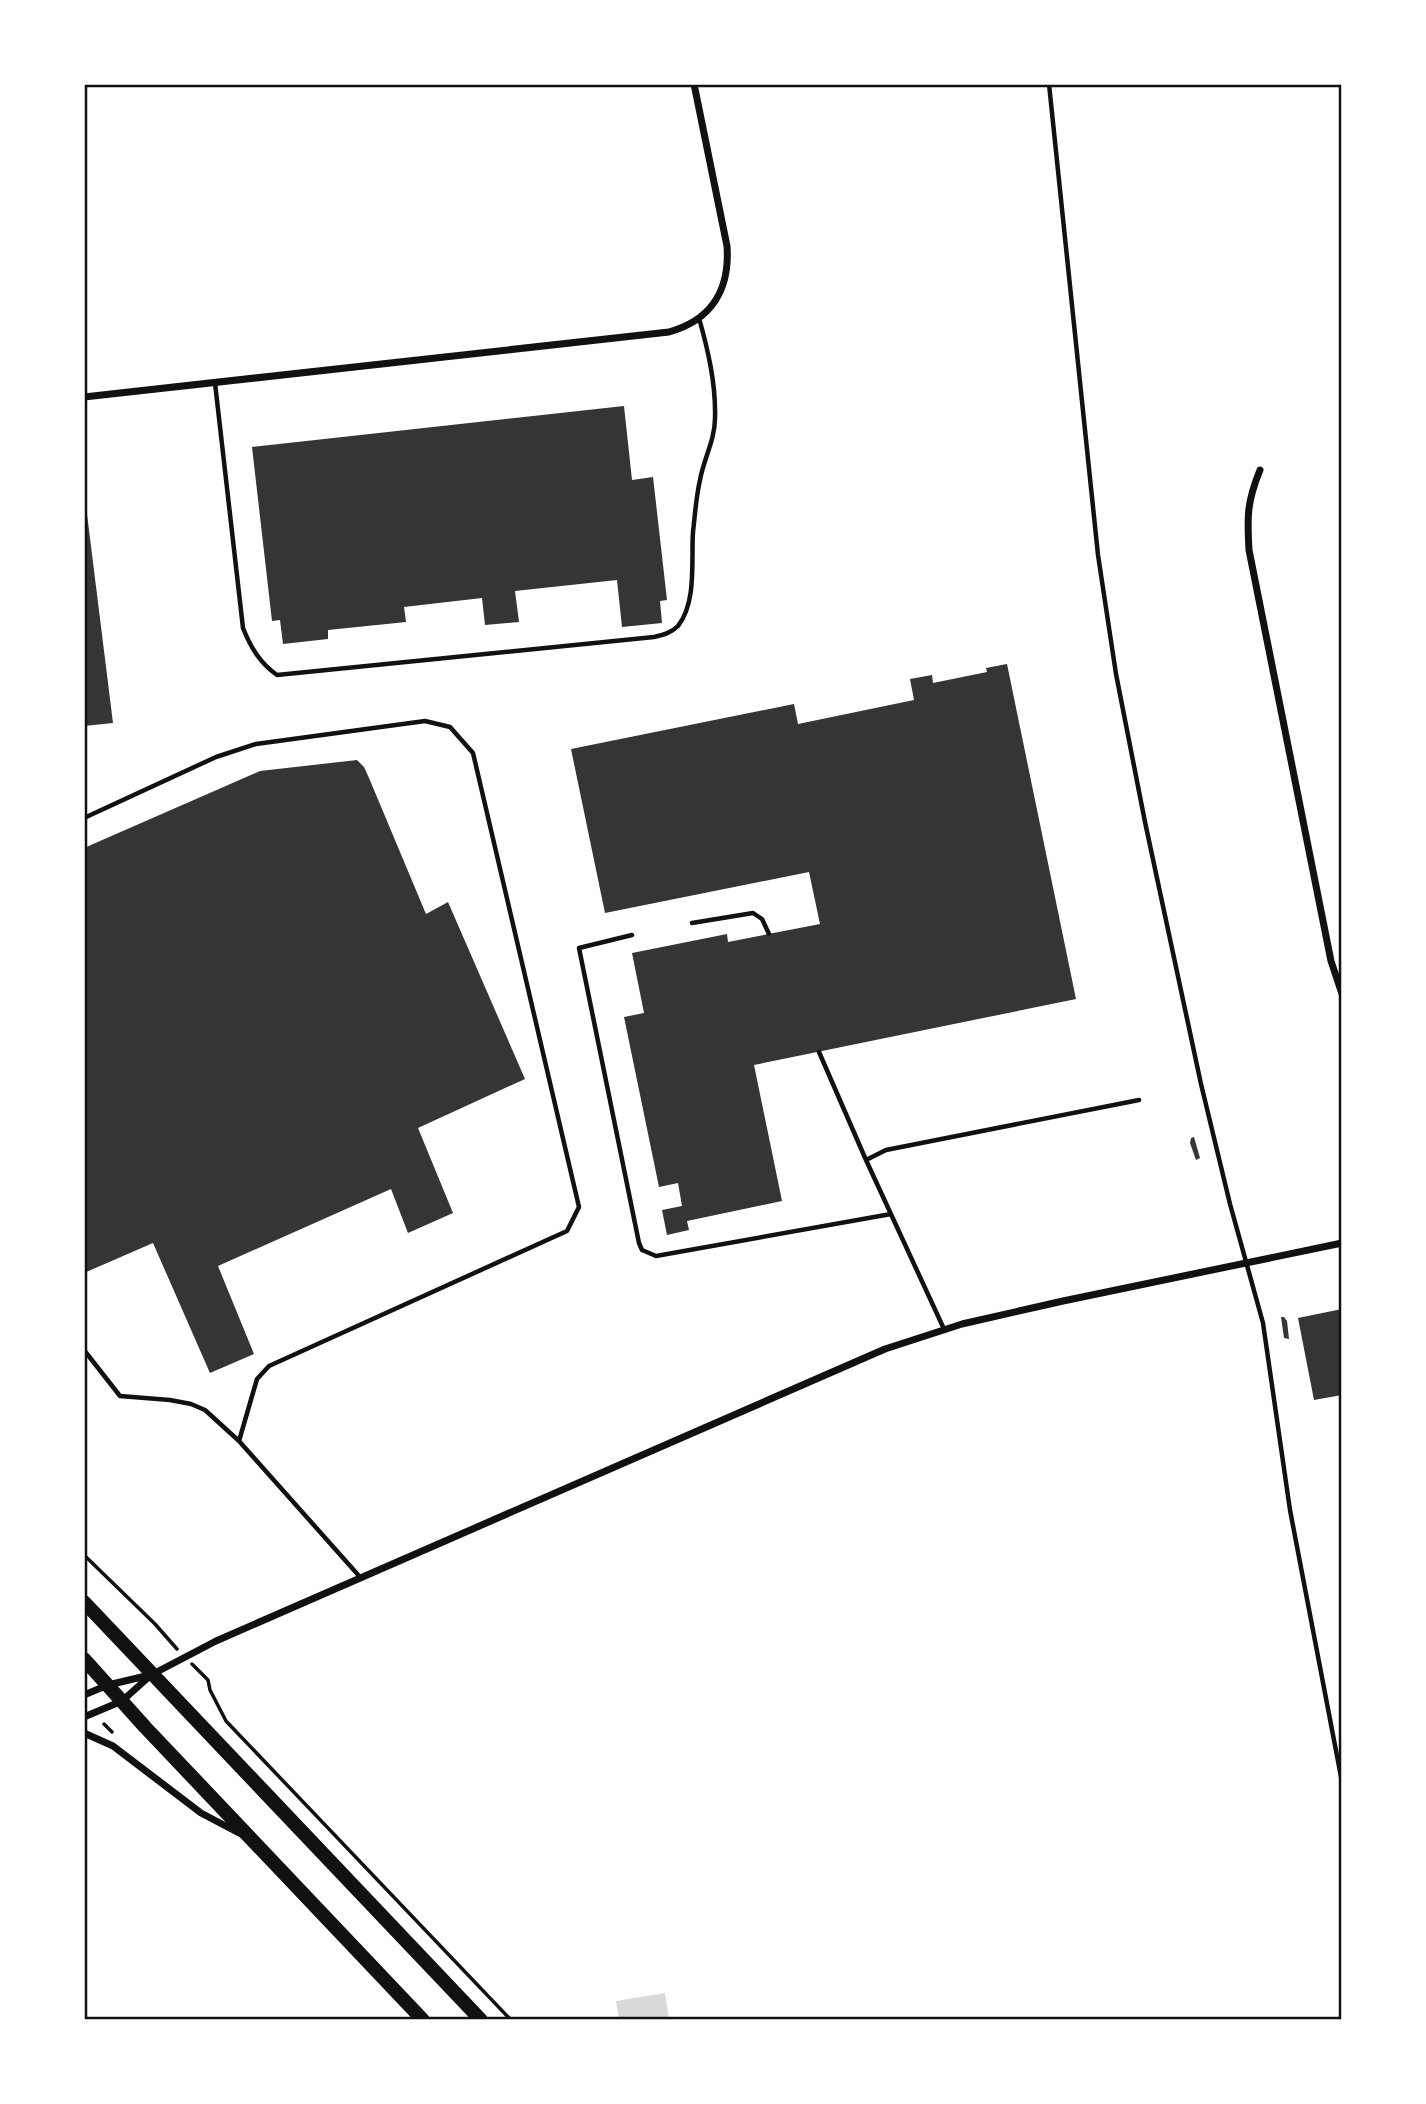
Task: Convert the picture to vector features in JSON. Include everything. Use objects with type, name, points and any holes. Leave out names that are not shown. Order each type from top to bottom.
[{"type":"highway","points":[[84,1602],[481,2020]]},
{"type":"highway","points":[[84,1659],[423,2020]]},
{"type":"street","points":[[84,397],[669,332],[685,327],[718,305],[728,264],[727,246],[694,84]]},
{"type":"street","points":[[1260,470],[1250,496],[1247,517],[1249,550],[1331,961],[1342,994]]},
{"type":"street","points":[[84,1717],[122,1701],[151,1675],[184,1656],[885,1349],[945,1330],[1063,1301],[1342,1243]]},
{"type":"street","points":[[84,1695],[108,1685],[151,1675]]},
{"type":"street","points":[[84,1732],[113,1746],[201,1813],[252,1839]]},
{"type":"lane","points":[[1049,84],[1098,555],[1116,674],[1201,1084],[1263,1323],[1290,1510],[1342,1782]]},
{"type":"lane","points":[[215,383],[243,628],[256,655],[277,675],[664,635],[676,628],[685,610],[691,587],[693,534],[700,478],[714,430],[715,397],[711,366],[699,318]]},
{"type":"lane","points":[[84,818],[216,757],[256,744],[425,722],[450,727],[473,753],[579,1207],[567,1231],[269,1366],[257,1379],[239,1441]]},
{"type":"lane","points":[[692,923],[753,913],[762,919],[769,934]]},
{"type":"lane","points":[[632,935],[579,948],[642,1250],[656,1256],[891,1214]]},
{"type":"lane","points":[[819,1052],[945,1330]]},
{"type":"lane","points":[[866,1160],[886,1150],[1139,1100]]},
{"type":"lane","points":[[84,1350],[120,1396],[191,1404],[205,1410],[239,1441],[360,1577]]},
{"type":"path","points":[[84,1555],[208,1680],[210,1690],[226,1721],[512,2020]]},
{"type":"shaded area","points":[[665,1993],[669,2020],[619,2020],[616,2001]]},
{"type":"building","points":[[624,406],[632,480],[653,477],[667,600],[660,601],[662,623],[622,627],[617,580],[515,591],[519,622],[485,625],[482,598],[404,607],[406,622],[328,630],[328,639],[283,644],[280,620],[272,621],[252,447]]},
{"type":"building","points":[[84,490],[113,723],[84,726]]},
{"type":"building","points":[[1007,664],[1076,999],[754,1065],[782,1201],[687,1221],[689,1230],[667,1235],[662,1210],[682,1206],[678,1183],[659,1187],[624,1017],[644,1013],[632,953],[727,934],[728,942],[820,924],[809,872],[605,913],[571,749],[794,704],[798,724],[914,700],[910,679],[932,675],[933,683],[987,672],[986,668]]},
{"type":"building","points":[[357,760],[369,778],[426,914],[448,902],[525,1079],[418,1128],[453,1213],[408,1233],[391,1189],[218,1266],[254,1354],[210,1373],[153,1243],[84,1273],[84,848],[260,771]]},
{"type":"building","points":[[1194,1137],[1200,1158],[1196,1160],[1190,1143]]},
{"type":"building","points":[[1342,1309],[1342,1395],[1314,1400],[1298,1318]]},
{"type":"building","points":[[1281,1317],[1287,1321],[1289,1339],[1284,1338]]}]
